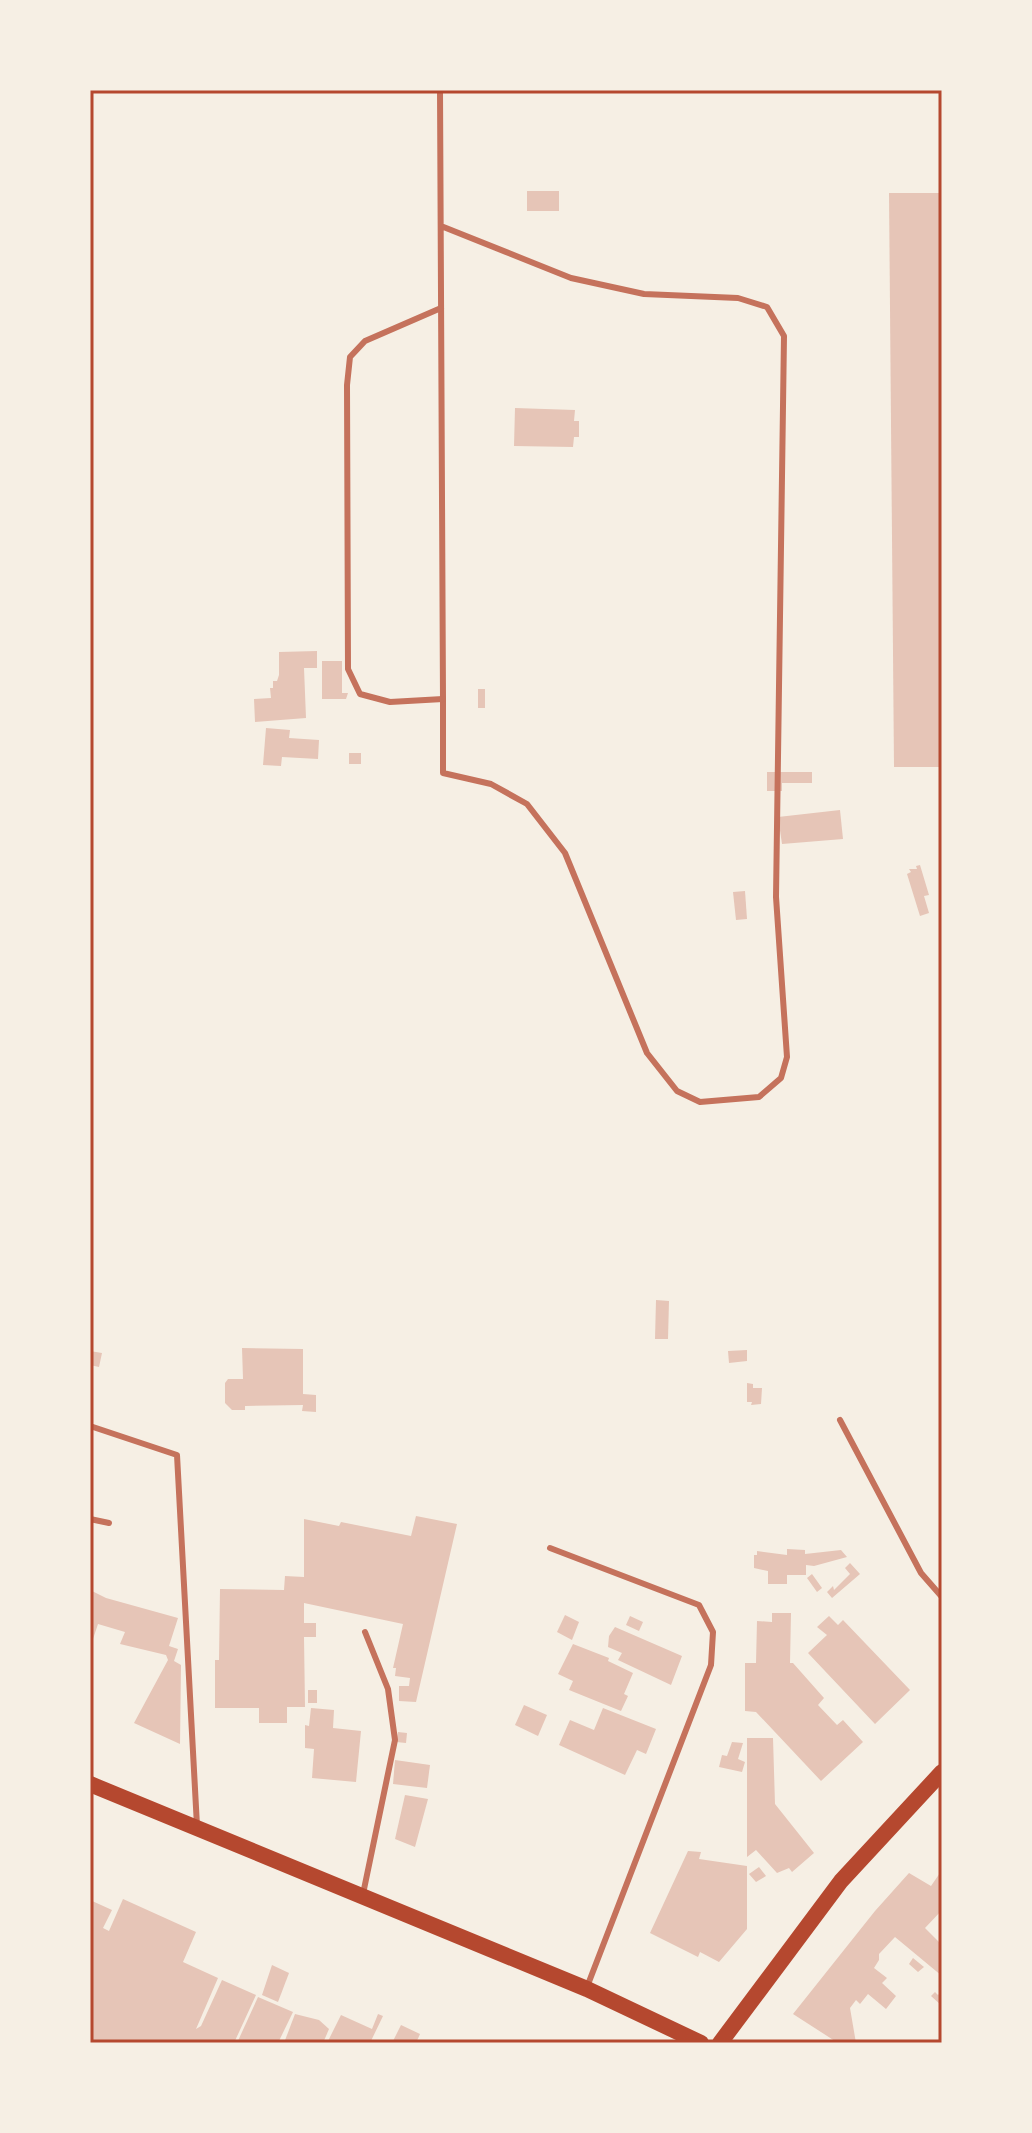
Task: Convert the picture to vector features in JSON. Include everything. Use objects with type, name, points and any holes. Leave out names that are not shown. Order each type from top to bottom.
[{"type":"main road","points":[[720,2043],[841,1881],[942,1772]]},
{"type":"main road","points":[[90,1784],[587,1989],[701,2043]]},
{"type":"lane","points":[[440,90],[443,773],[491,784],[527,804],[565,853],[647,1053],[677,1091],[700,1102],[759,1097],[781,1078],[787,1057],[776,897],[784,336],[767,307],[738,298],[644,294],[571,278],[441,226]]},
{"type":"lane","points":[[441,308],[365,341],[350,357],[347,385],[348,669],[360,694],[390,702],[443,699]]},
{"type":"lane","points":[[840,1420],[921,1573],[942,1597]]},
{"type":"lane","points":[[90,1426],[177,1455],[197,1830]]},
{"type":"lane","points":[[90,1519],[109,1523]]},
{"type":"lane","points":[[550,1548],[699,1605],[713,1632],[711,1665],[587,1989]]},
{"type":"lane","points":[[362,1897],[395,1740],[388,1689],[365,1632]]},
{"type":"building","points":[[527,191],[559,191],[559,211],[527,211]]},
{"type":"building","points":[[889,193],[942,193],[942,767],[894,767]]},
{"type":"building","points":[[515,408],[575,410],[574,421],[579,421],[579,437],[574,437],[573,447],[514,446]]},
{"type":"building","points":[[317,651],[317,668],[304,668],[306,718],[255,722],[254,699],[271,698],[270,688],[273,688],[273,681],[277,681],[279,675],[279,652]]},
{"type":"building","points":[[322,661],[342,661],[342,693],[348,693],[346,699],[322,699]]},
{"type":"building","points":[[478,689],[485,689],[485,708],[478,708]]},
{"type":"building","points":[[266,728],[290,730],[289,738],[319,740],[318,759],[282,757],[281,766],[263,765]]},
{"type":"building","points":[[349,753],[361,753],[361,764],[349,764]]},
{"type":"building","points":[[767,772],[812,772],[812,783],[782,783],[782,791],[767,791]]},
{"type":"building","points":[[840,810],[843,839],[782,844],[778,817]]},
{"type":"building","points":[[920,865],[929,895],[924,896],[929,913],[920,916],[907,874],[911,872],[909,869],[917,869],[916,866]]},
{"type":"building","points":[[745,891],[747,919],[736,920],[733,892]]},
{"type":"building","points":[[656,1300],[669,1301],[668,1339],[655,1339]]},
{"type":"building","points":[[242,1348],[303,1349],[303,1394],[316,1395],[316,1412],[302,1411],[303,1405],[245,1406],[245,1410],[232,1410],[225,1403],[225,1383],[228,1379],[243,1379]]},
{"type":"building","points":[[747,1350],[747,1361],[729,1363],[728,1351]]},
{"type":"building","points":[[90,1351],[102,1353],[99,1367],[90,1365]]},
{"type":"building","points":[[747,1383],[753,1384],[753,1388],[762,1388],[761,1404],[751,1405],[752,1402],[747,1402]]},
{"type":"building","points":[[416,1516],[457,1524],[416,1702],[399,1701],[399,1686],[409,1686],[410,1678],[395,1676],[396,1668],[393,1668],[403,1624],[304,1603],[304,1623],[316,1623],[316,1637],[304,1637],[305,1707],[287,1707],[287,1723],[259,1723],[259,1708],[215,1708],[220,1589],[284,1590],[285,1576],[304,1577],[304,1519],[339,1526],[341,1522],[411,1536]]},
{"type":"building","points":[[787,1549],[805,1550],[805,1554],[841,1550],[847,1557],[814,1566],[806,1565],[806,1575],[787,1575],[787,1584],[768,1584],[768,1571],[754,1568],[754,1555],[757,1551],[787,1555]]},
{"type":"building","points":[[850,1563],[860,1574],[832,1598],[827,1592],[833,1586],[834,1590],[850,1574],[845,1568]]},
{"type":"building","points":[[812,1574],[822,1588],[817,1592],[807,1578]]},
{"type":"building","points":[[90,1590],[106,1598],[178,1618],[169,1646],[178,1649],[174,1661],[181,1665],[180,1744],[134,1723],[168,1660],[166,1655],[120,1644],[125,1632],[98,1624],[90,1648]]},
{"type":"building","points":[[772,1613],[791,1613],[790,1663],[824,1698],[818,1705],[837,1725],[843,1720],[863,1742],[821,1781],[756,1712],[745,1711],[745,1663],[756,1663],[757,1621],[772,1622]]},
{"type":"building","points":[[565,1615],[579,1622],[572,1640],[557,1632]]},
{"type":"building","points":[[630,1616],[643,1622],[639,1631],[626,1625]]},
{"type":"building","points":[[829,1616],[838,1625],[843,1620],[910,1690],[875,1724],[808,1653],[827,1635],[817,1627]]},
{"type":"building","points":[[615,1627],[682,1656],[671,1685],[618,1660],[622,1653],[608,1647],[609,1636]]},
{"type":"building","points":[[573,1644],[609,1658],[608,1661],[633,1673],[621,1711],[569,1690],[573,1681],[558,1674]]},
{"type":"building","points":[[308,1690],[317,1690],[317,1703],[308,1703]]},
{"type":"building","points":[[524,1705],[547,1715],[538,1736],[515,1725]]},
{"type":"building","points":[[311,1708],[334,1710],[333,1728],[361,1731],[356,1782],[312,1778],[314,1749],[305,1748],[305,1725],[309,1726]]},
{"type":"building","points":[[603,1708],[656,1729],[646,1754],[637,1750],[625,1775],[559,1745],[570,1720],[594,1730]]},
{"type":"building","points":[[398,1732],[407,1733],[406,1743],[396,1742]]},
{"type":"building","points":[[747,1738],[773,1738],[775,1804],[814,1853],[792,1872],[789,1868],[777,1873],[756,1850],[747,1857]]},
{"type":"building","points":[[732,1742],[743,1743],[738,1759],[745,1762],[742,1772],[719,1767],[722,1755],[727,1756]]},
{"type":"building","points":[[395,1760],[430,1765],[427,1788],[393,1784]]},
{"type":"building","points":[[405,1795],[428,1799],[415,1847],[395,1839]]},
{"type":"building","points":[[688,1851],[701,1852],[699,1859],[747,1866],[747,1929],[719,1962],[700,1952],[698,1957],[650,1933]]},
{"type":"building","points":[[759,1867],[766,1876],[756,1882],[749,1874]]},
{"type":"building","points":[[942,1870],[942,1910],[925,1928],[940,1943],[942,1940],[942,1976],[895,1937],[879,1954],[874,1968],[887,1978],[882,1983],[896,1996],[886,2009],[868,1994],[860,2004],[856,2000],[850,2008],[856,2043],[838,2043],[793,2014],[909,1873],[931,1886]]},
{"type":"building","points":[[123,1899],[196,1932],[183,1962],[218,1978],[196,2029],[201,2026],[222,1980],[256,1995],[234,2043],[90,2043],[90,1900],[112,1910],[103,1928],[109,1931]]},
{"type":"building","points":[[913,1958],[924,1967],[918,1972],[909,1964]]},
{"type":"building","points":[[272,1965],[289,1973],[278,2002],[262,1995]]},
{"type":"building","points":[[942,1991],[942,2006],[931,1996]]},
{"type":"building","points":[[258,1997],[293,2012],[278,2043],[237,2043]]},
{"type":"building","points":[[295,2014],[319,2020],[329,2029],[323,2043],[284,2043]]},
{"type":"building","points":[[378,2014],[383,2016],[370,2043],[327,2043],[341,2015],[372,2029]]},
{"type":"building","points":[[401,2025],[420,2034],[416,2043],[392,2043]]}]
